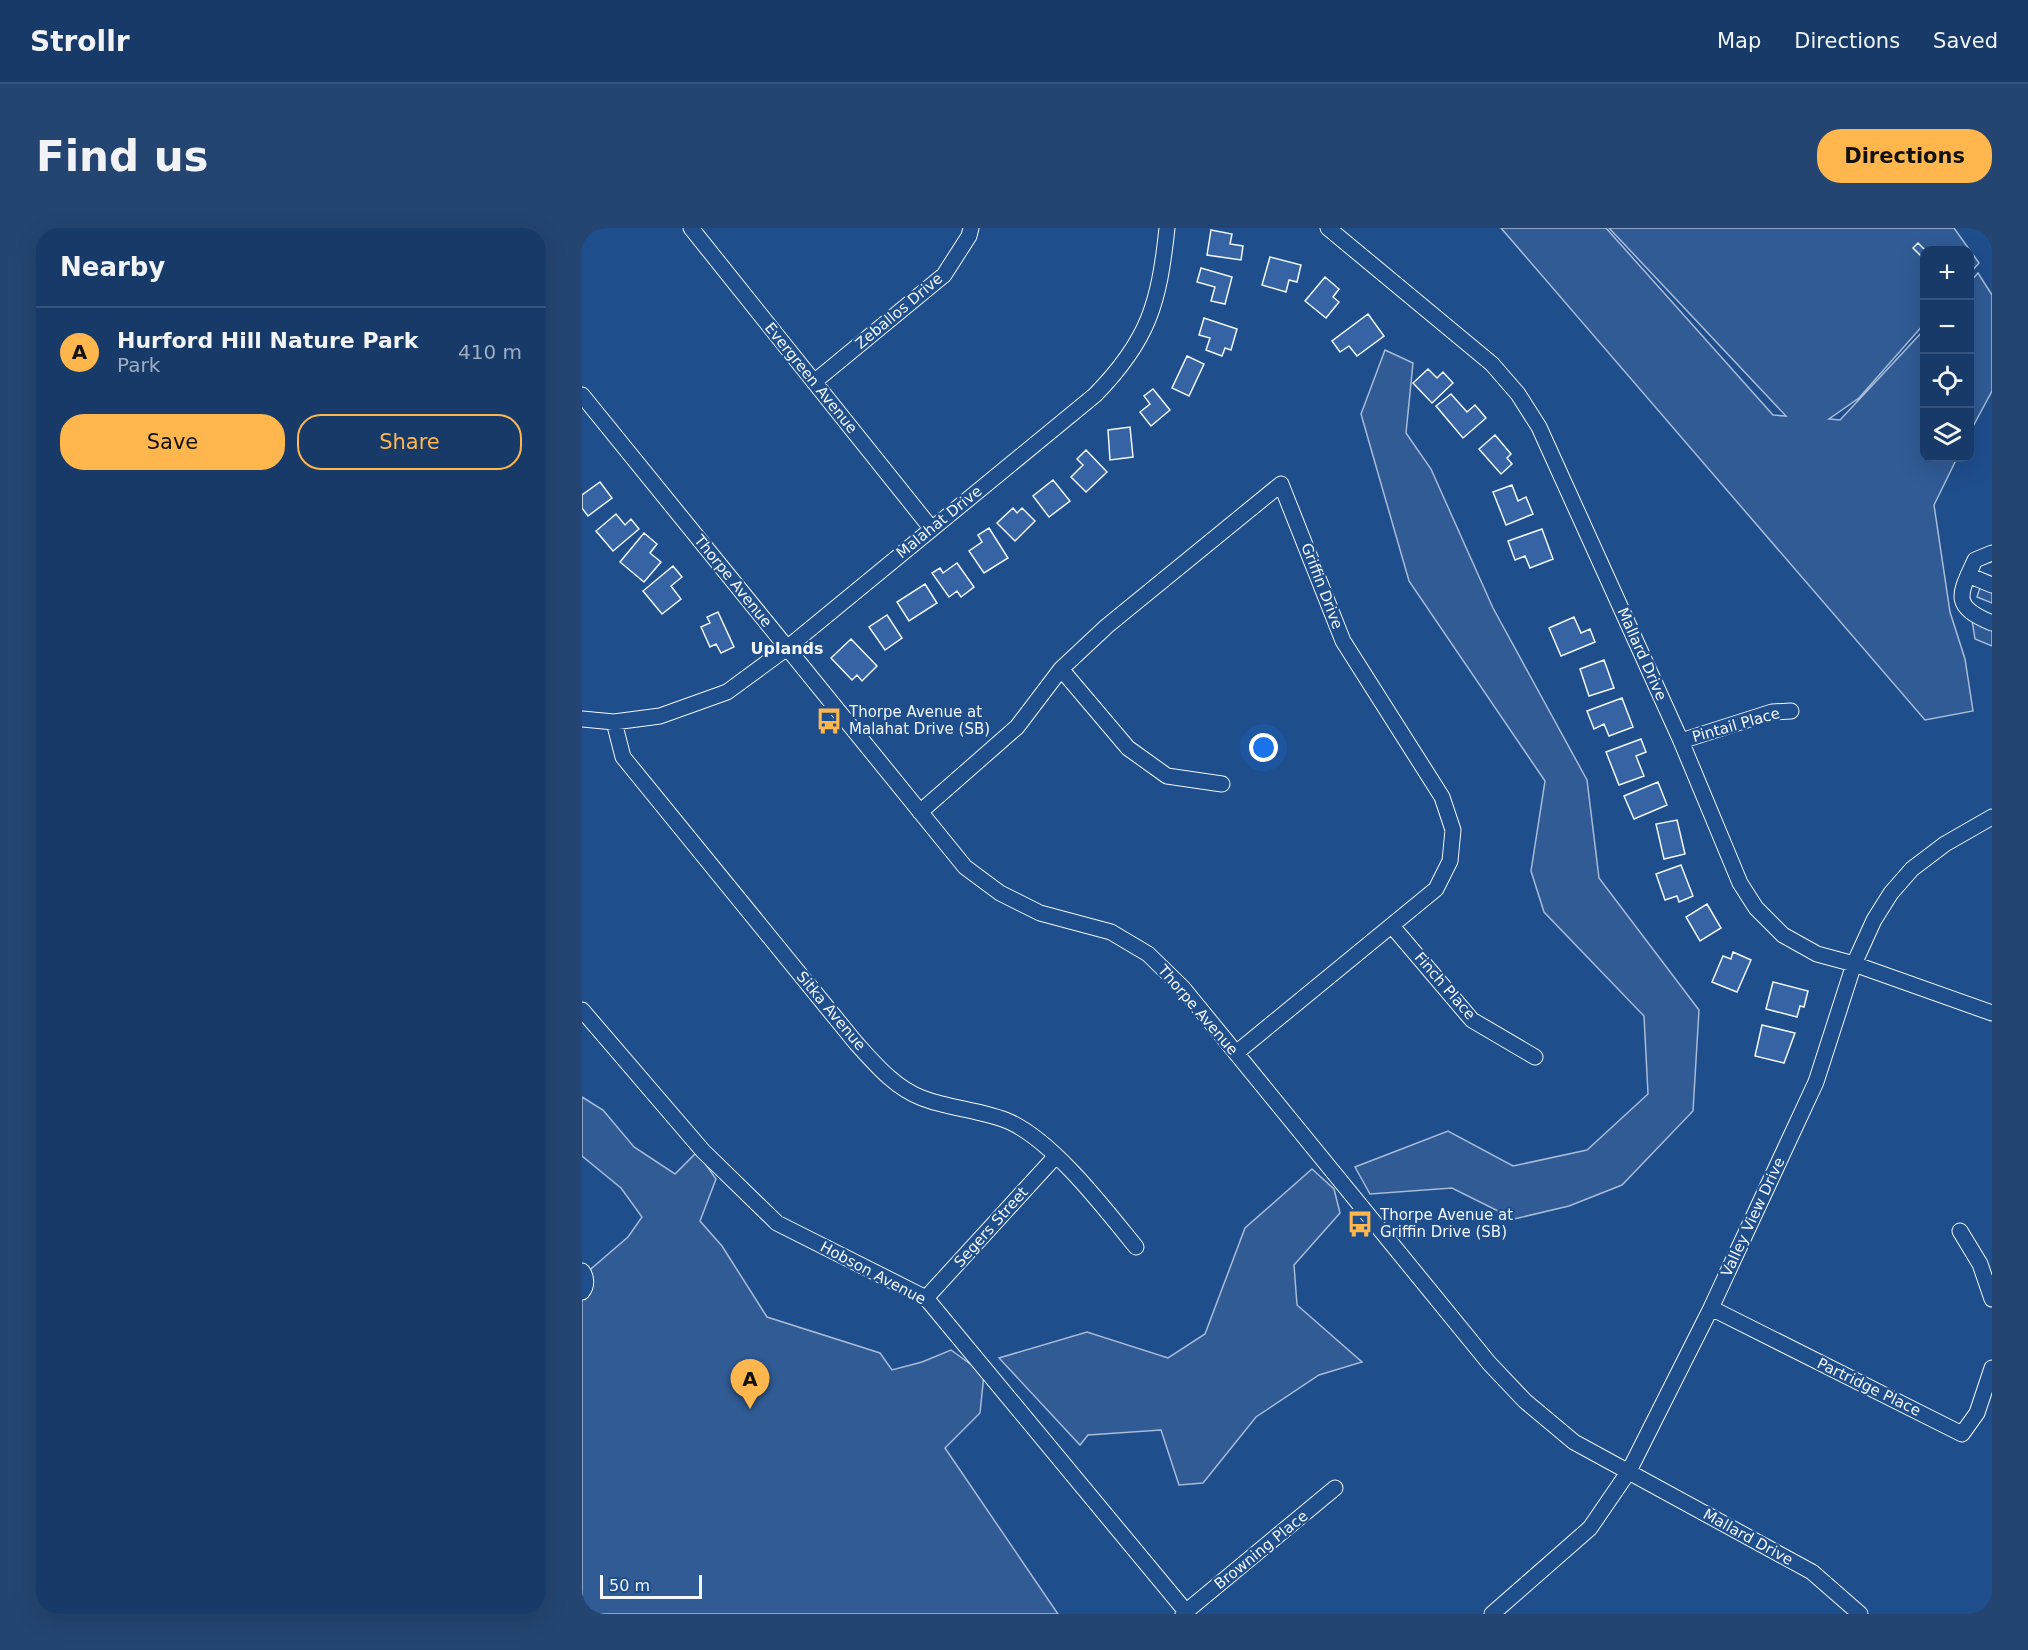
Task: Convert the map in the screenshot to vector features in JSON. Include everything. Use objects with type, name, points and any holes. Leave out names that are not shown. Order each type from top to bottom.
[{"type":"street","name":"Zeballos Drive","points":[[814,382],[944,275],[971,228]]},
{"type":"street","name":"Malahat Drive","points":[[614,722],[660,716],[727,692],[787,648],[1095,395],[1120,370],[1134,350],[1155,302],[1167,228]]},
{"type":"street","name":"Mallard Drive","points":[[1328,228],[1492,364],[1518,394],[1539,427],[1681,741],[1740,883],[1756,908],[1783,935],[1817,954],[1854,964],[1992,1013]]},
{"type":"street","name":"Evergreen Avenue","points":[[699,231],[814,382],[931,528]]},
{"type":"street","name":"Thorpe Avenue","points":[[582,395],[965,867],[1000,893],[1041,913],[1111,932],[1148,954],[1183,988],[1489,1363],[1525,1401],[1574,1442],[1629,1471]]},
{"type":"street","name":"Griffin Drive","points":[[920,812],[1017,727],[1061,669],[1107,626],[1281,484],[1343,641],[1442,797],[1453,830],[1450,861],[1436,889],[1236,1053]]},
{"type":"street","points":[[1992,553],[1975,560],[1961,591],[1962,605],[1971,614],[1992,623]]},
{"type":"street","points":[[1968,575],[1992,585]]},
{"type":"street","points":[[1061,669],[1128,748],[1167,776],[1222,784]]},
{"type":"street","name":"Pintail Place","points":[[1681,741],[1772,712],[1791,711]]},
{"type":"street","points":[[582,719],[614,722]]},
{"type":"street","name":"Sitka Avenue","points":[[614,722],[623,757],[856,1043],[888,1077],[921,1098],[1010,1122],[1029,1134],[1080,1180],[1136,1247]]},
{"type":"street","name":"Valley View Drive","points":[[1492,1614],[1590,1528],[1629,1471],[1711,1308],[1815,1082],[1854,964],[1874,921],[1891,893],[1912,869],[1945,844],[1992,817]]},
{"type":"street","name":"Finch Place","points":[[1392,926],[1472,1020],[1535,1057]]},
{"type":"street","name":"Hobson Avenue","points":[[582,1010],[703,1151],[777,1223],[926,1298],[1186,1613]]},
{"type":"street","name":"Segers Street","points":[[926,1298],[1055,1157]]},
{"type":"street","points":[[1960,1231],[1980,1264],[1992,1299]]},
{"type":"street","points":[[582,1271],[585,1274],[586,1287],[582,1292]]},
{"type":"street","name":"Partridge Place","points":[[1711,1308],[1962,1434],[1977,1413],[1992,1368]]},
{"type":"street","name":"Mallard Drive","points":[[1629,1471],[1812,1572],[1860,1614]]},
{"type":"street","name":"Browning Place","points":[[1186,1613],[1335,1488]]},
{"type":"shaded area","points":[[1501,228],[1606,228],[1773,415],[1786,416],[1609,228],[1954,228],[1967,246],[1920,246],[1920,329],[1859,398],[1829,419],[1840,420],[1920,334],[1920,462],[1955,462],[1934,505],[1950,612],[1965,659],[1973,711],[1925,720]]},
{"type":"shaded area","points":[[1974,256],[1979,263],[1974,269]]},
{"type":"shaded area","points":[[1978,273],[1992,295],[1992,391],[1974,425],[1974,300],[1974,278]]},
{"type":"shaded area","points":[[1385,350],[1413,363],[1406,433],[1431,469],[1493,608],[1587,780],[1599,878],[1699,1010],[1693,1111],[1622,1185],[1569,1206],[1514,1219],[1452,1188],[1370,1194],[1355,1167],[1448,1131],[1513,1166],[1587,1150],[1648,1094],[1644,1016],[1544,912],[1531,871],[1545,781],[1409,581],[1361,414]]},
{"type":"shaded area","points":[[1982,581],[1992,585],[1992,603],[1977,597]]},
{"type":"shaded area","points":[[1971,614],[1992,623],[1992,646],[1975,639]]},
{"type":"shaded area","points":[[582,1097],[603,1110],[634,1147],[675,1174],[697,1152],[716,1179],[700,1221],[722,1246],[767,1317],[880,1353],[892,1370],[922,1362],[951,1350],[984,1374],[980,1413],[945,1448],[1058,1614],[582,1614],[582,1292],[585,1274],[628,1237],[642,1217],[621,1188],[582,1156]]},
{"type":"shaded area","points":[[1312,1169],[1334,1189],[1340,1213],[1294,1265],[1297,1305],[1362,1362],[1319,1375],[1256,1417],[1203,1483],[1179,1485],[1161,1430],[1088,1435],[1080,1445],[999,1358],[1087,1332],[1168,1358],[1205,1334],[1245,1228]]},
{"type":"building","points":[[1211,230],[1232,234],[1230,244],[1243,246],[1241,260],[1207,255]]},
{"type":"building","points":[[1918,243],[1921,246],[1920,255],[1913,248]]},
{"type":"building","points":[[1270,257],[1301,265],[1297,282],[1289,280],[1286,292],[1262,285]]},
{"type":"building","points":[[1201,268],[1232,277],[1225,304],[1211,301],[1215,287],[1197,282]]},
{"type":"building","points":[[1325,277],[1339,289],[1333,297],[1339,302],[1326,318],[1305,301]]},
{"type":"building","points":[[1368,314],[1384,336],[1357,356],[1349,346],[1340,352],[1332,341]]},
{"type":"building","points":[[1204,318],[1237,329],[1231,350],[1225,348],[1222,356],[1206,350],[1210,338],[1199,335]]},
{"type":"building","points":[[1187,356],[1204,364],[1189,396],[1172,388]]},
{"type":"building","points":[[1428,369],[1437,378],[1443,372],[1453,383],[1432,403],[1413,383]]},
{"type":"building","points":[[1153,389],[1170,410],[1151,426],[1140,412],[1150,404],[1144,396]]},
{"type":"building","points":[[1451,394],[1467,412],[1475,405],[1486,418],[1463,438],[1436,406]]},
{"type":"building","points":[[1130,427],[1133,457],[1110,460],[1108,430]]},
{"type":"building","points":[[1495,435],[1511,454],[1507,458],[1512,464],[1501,474],[1479,449]]},
{"type":"building","points":[[1086,450],[1107,472],[1086,492],[1071,477],[1083,465],[1077,459]]},
{"type":"building","points":[[1053,480],[1070,501],[1049,517],[1033,496]]},
{"type":"building","points":[[600,482],[612,498],[588,516],[582,508],[582,495]]},
{"type":"building","points":[[1512,485],[1518,501],[1526,497],[1533,514],[1506,525],[1493,492]]},
{"type":"building","points":[[1013,508],[1017,513],[1022,508],[1035,521],[1015,541],[997,523]]},
{"type":"building","points":[[616,514],[625,525],[631,519],[639,529],[613,551],[596,531]]},
{"type":"building","points":[[989,528],[1008,558],[984,573],[969,551],[982,542],[978,535]]},
{"type":"building","points":[[1542,529],[1553,559],[1530,568],[1525,556],[1515,560],[1508,541]]},
{"type":"building","points":[[644,533],[657,544],[650,553],[661,562],[644,582],[620,562]]},
{"type":"building","points":[[957,563],[974,587],[961,597],[957,591],[949,597],[932,573],[940,568],[943,573]]},
{"type":"building","points":[[673,566],[682,577],[671,586],[681,599],[662,614],[643,591]]},
{"type":"building","points":[[925,584],[937,603],[909,621],[897,602]]},
{"type":"building","points":[[718,612],[734,647],[721,653],[716,644],[710,647],[701,627],[710,623],[707,617]]},
{"type":"building","points":[[887,615],[902,638],[885,650],[869,627]]},
{"type":"building","points":[[1574,617],[1581,633],[1590,629],[1595,642],[1561,656],[1549,628]]},
{"type":"building","points":[[851,639],[877,666],[862,681],[857,675],[852,680],[831,658]]},
{"type":"building","points":[[1604,660],[1614,688],[1589,696],[1580,669]]},
{"type":"building","points":[[1622,698],[1633,727],[1609,736],[1604,724],[1594,729],[1587,711]]},
{"type":"building","points":[[1641,739],[1646,752],[1636,756],[1644,776],[1619,785],[1606,752]]},
{"type":"building","points":[[1658,782],[1667,805],[1634,819],[1624,796]]},
{"type":"building","points":[[1677,820],[1685,854],[1664,859],[1656,824]]},
{"type":"building","points":[[1681,865],[1693,896],[1679,902],[1677,896],[1665,900],[1656,874]]},
{"type":"building","points":[[1707,904],[1721,928],[1700,941],[1686,917]]},
{"type":"building","points":[[1733,952],[1751,960],[1737,992],[1712,982],[1723,956],[1731,959]]},
{"type":"building","points":[[1773,982],[1808,991],[1804,1007],[1800,1006],[1797,1017],[1766,1009]]},
{"type":"building","points":[[1762,1025],[1795,1033],[1784,1063],[1755,1056]]},
{"type":"place","name":"Thorpe Avenue at Malahat Drive (SB)","points":[[829,721]]},
{"type":"place","name":"Thorpe Avenue at Griffin Drive (SB)","points":[[1360,1224]]},
{"type":"place","name":"Hurford Hill Nature Park","points":[[750,1409]]},
{"type":"district","name":"Uplands","points":[[787,648]]}]
